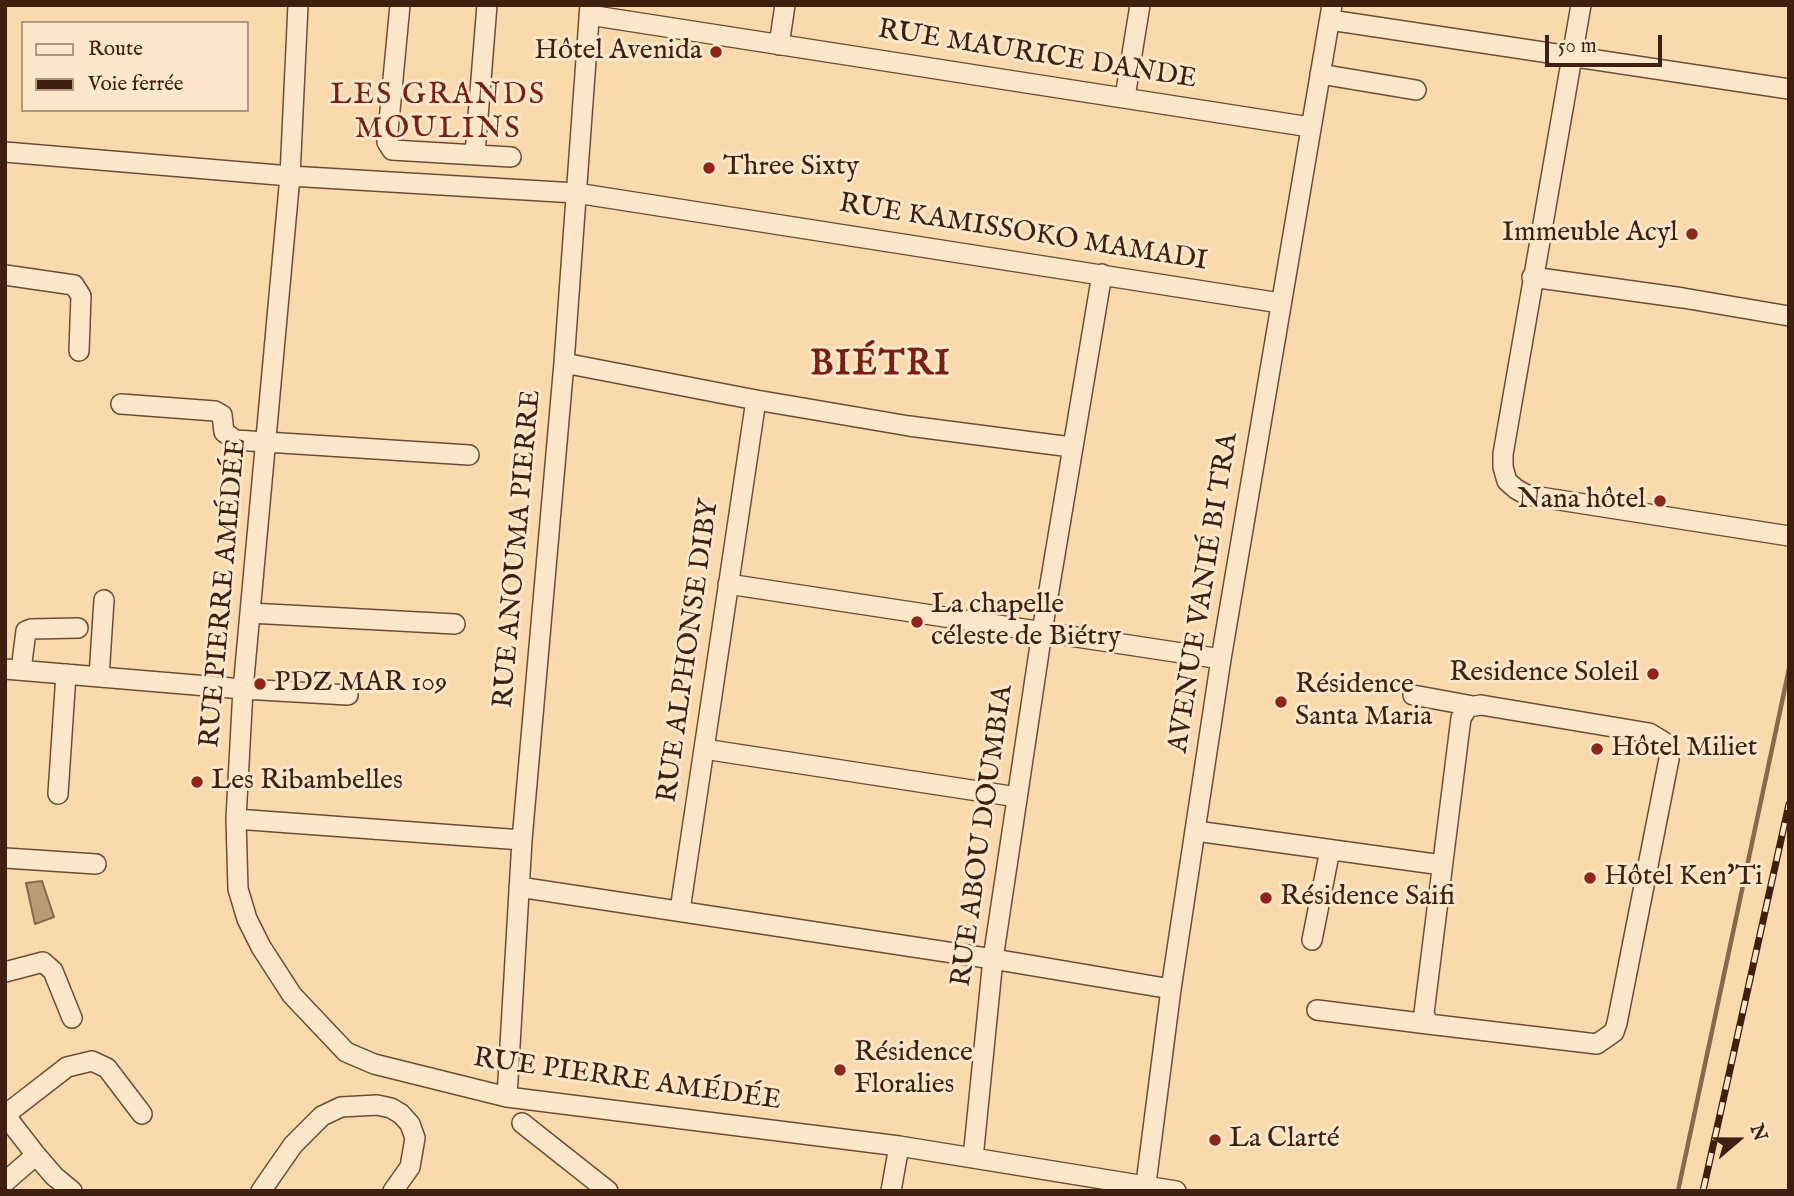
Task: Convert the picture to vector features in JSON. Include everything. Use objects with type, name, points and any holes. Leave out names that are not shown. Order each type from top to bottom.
[{"type":"street","name":"RUE PIERRE AMÉDÉE","points":[[298,5],[289,176],[243,689],[236,820],[238,889],[247,919],[261,947],[292,995],[346,1052],[374,1065],[508,1097],[899,1146],[1146,1189],[1177,1191]]},
{"type":"street","points":[[400,5],[387,142],[392,150],[511,157]]},
{"type":"street","points":[[475,154],[487,5]]},
{"type":"street","points":[[779,46],[785,5]]},
{"type":"street","points":[[1125,97],[1140,5]]},
{"type":"street","points":[[1581,5],[1503,454],[1507,481],[1527,495],[1789,536]]},
{"type":"street","name":"RUE MAURICE DANDE","points":[[589,10],[779,46],[1310,127]]},
{"type":"street","name":"RUE ANOUMA PIERRE","points":[[508,1097],[522,840],[564,363],[589,10]]},
{"type":"street","points":[[1331,13],[1574,57],[1789,89]]},
{"type":"street","name":"AVENUE VANIÉ BI TRA","points":[[1146,1189],[1171,989],[1221,659],[1331,13]]},
{"type":"street","points":[[1320,74],[1416,90]]},
{"type":"street","name":"RUE KAMISSOKO MAMADI","points":[[5,152],[289,176],[576,193],[1280,303]]},
{"type":"street","name":"RUE ABOU DOUMBIA","points":[[973,1158],[993,959],[1071,447],[1102,274]]},
{"type":"street","points":[[5,275],[75,285],[81,296],[79,351]]},
{"type":"street","points":[[1532,277],[1789,316]]},
{"type":"street","points":[[564,363],[909,426],[1071,447]]},
{"type":"street","name":"RUE ALPHONSE DIBY","points":[[680,910],[756,400]]},
{"type":"street","points":[[121,404],[215,411],[222,415],[224,432],[235,440],[469,455]]},
{"type":"street","points":[[729,584],[1221,659]]},
{"type":"street","points":[[99,677],[104,600]]},
{"type":"street","points":[[250,613],[455,624]]},
{"type":"street","points":[[78,628],[26,631],[13,669],[243,689],[348,695]]},
{"type":"street","points":[[58,794],[66,674]]},
{"type":"street","points":[[1317,1010],[1588,1044],[1597,1044],[1614,1032],[1617,1023],[1669,759],[1664,742],[1649,733],[1413,695]]},
{"type":"street","points":[[1429,1024],[1424,1006],[1461,718],[1468,708],[1473,706]]},
{"type":"street","points":[[704,749],[1017,797]]},
{"type":"street","points":[[236,820],[522,840]]},
{"type":"street","points":[[1196,831],[1442,865]]},
{"type":"street","points":[[1312,940],[1330,849]]},
{"type":"street","points":[[5,858],[96,864]]},
{"type":"street","points":[[519,887],[680,910],[1171,989]]},
{"type":"street","points":[[5,972],[43,962],[53,971],[72,1018]]},
{"type":"street","points":[[72,1191],[54,1176],[5,1115],[67,1067],[92,1060],[107,1068],[142,1114]]},
{"type":"street","points":[[261,1191],[292,1145],[322,1116],[341,1107],[377,1105],[391,1108],[401,1114],[410,1124],[415,1138],[410,1167],[393,1191]]},
{"type":"street","points":[[522,1123],[608,1191]]},
{"type":"street","points":[[891,1191],[899,1146]]},
{"type":"street","points":[[5,1182],[36,1155]]},
{"type":"shaded area","points":[[42,881],[54,917],[35,924],[26,883]]},
{"type":"waterway","points":[[1678,1191],[1789,669]]},
{"type":"railway","points":[[1703,1191],[1789,804]]},
{"type":"place","name":"Hôtel Avenida","points":[[716,52]]},
{"type":"place","name":"Three Sixty","points":[[709,168]]},
{"type":"place","name":"Immeuble Acyl","points":[[1692,234]]},
{"type":"place","name":"Nana hôtel","points":[[1660,501]]},
{"type":"place","name":"La chapelle céleste de Biétry","points":[[917,622]]},
{"type":"place","name":"Residence Soleil","points":[[1653,674]]},
{"type":"place","name":"PDZ MAR 109","points":[[260,684]]},
{"type":"place","name":"Résidence Santa Maria","points":[[1281,702]]},
{"type":"place","name":"Hôtel Miliet","points":[[1597,749]]},
{"type":"place","name":"Les Ribambelles","points":[[197,782]]},
{"type":"place","name":"Hôtel Ken'Ti","points":[[1590,878]]},
{"type":"place","name":"Résidence Saifi","points":[[1266,898]]},
{"type":"place","name":"Résidence Floralies","points":[[840,1070]]},
{"type":"place","name":"La Clarté","points":[[1215,1140]]},
{"type":"district","name":"LES GRANDS MOULINS","points":[[438,114]]},
{"type":"district","name":"BIÉTRI","points":[[881,367]]}]
